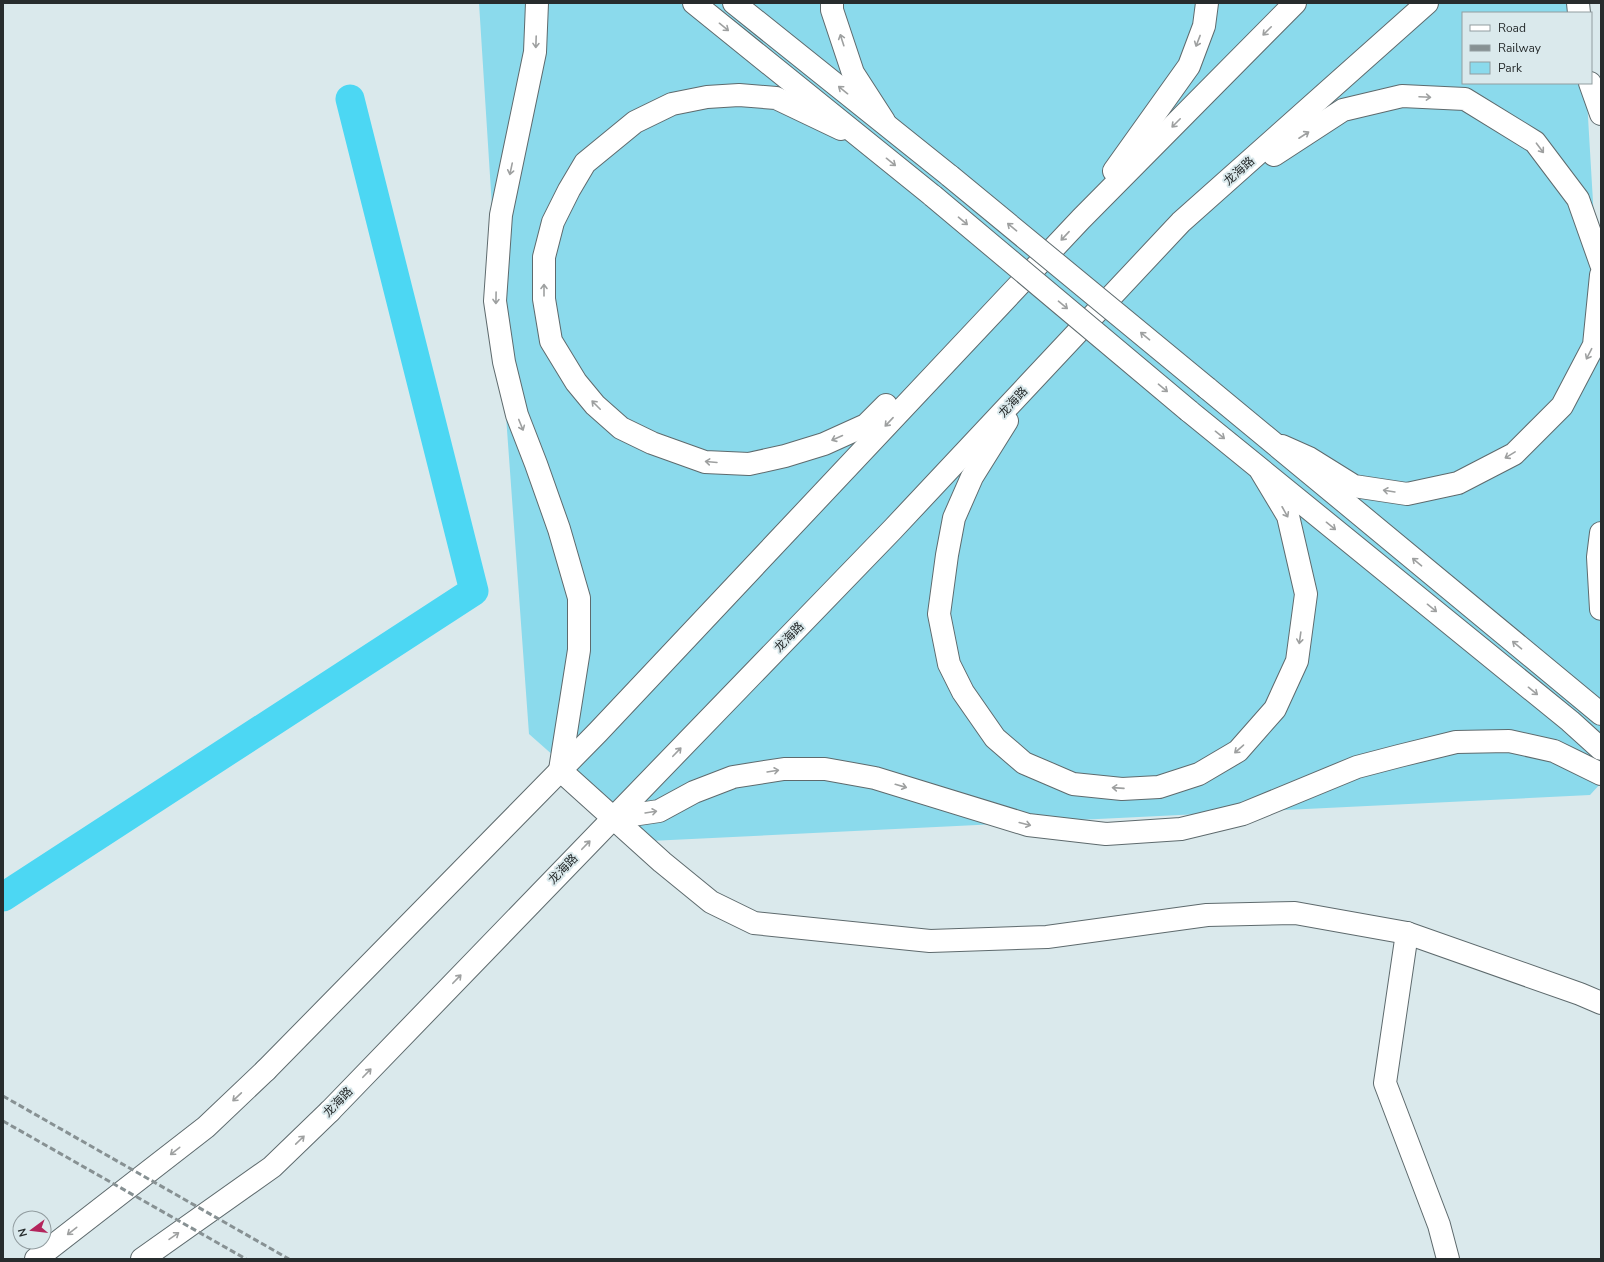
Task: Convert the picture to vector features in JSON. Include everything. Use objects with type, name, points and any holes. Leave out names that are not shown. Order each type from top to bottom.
[{"type":"main road","points":[[537,3],[536,52],[501,215],[495,301],[504,362],[517,415],[559,529],[579,598],[579,650],[560,770]]},
{"type":"main road","points":[[694,3],[934,196],[1190,411],[1570,721],[1601,749]]},
{"type":"main road","points":[[734,3],[950,176],[1601,714]]},
{"type":"main road","points":[[832,3],[832,10],[853,73],[885,124]]},
{"type":"main road","points":[[1081,219],[1189,66],[1204,26],[1207,3]]},
{"type":"main road","points":[[36,1259],[206,1127],[266,1070],[598,732],[1081,219],[1295,3]]},
{"type":"main road","name":"龙海路","points":[[142,1259],[272,1167],[330,1111],[893,529],[1182,222],[1427,3]]},
{"type":"main road","points":[[1590,84],[1601,114]]},
{"type":"main road","points":[[864,140],[813,114],[776,98],[769,97],[739,95],[707,97],[672,104],[635,122],[585,163],[553,222],[544,257],[544,299],[551,341],[576,382],[595,405],[621,428],[652,443],[705,462],[749,464],[785,456],[824,444],[866,425],[915,376],[967,339]]},
{"type":"main road","points":[[1143,264],[1214,209],[1277,152],[1343,110],[1402,96],[1465,99],[1535,142],[1578,199],[1601,264]]},
{"type":"main road","points":[[1271,442],[1309,458],[1354,486],[1407,494],[1458,483],[1514,454],[1562,406],[1594,345],[1601,275]]},
{"type":"main road","points":[[1024,390],[1001,433],[972,477],[954,518],[947,555],[939,614],[949,664],[963,692],[995,738],[1024,763],[1073,784],[1122,789],[1159,787],[1199,774],[1238,751],[1275,709],[1298,660],[1306,594],[1288,516],[1258,466]]},
{"type":"main road","points":[[1601,533],[1598,557],[1601,609]]},
{"type":"main road","points":[[612,818],[659,810],[694,792],[733,777],[784,769],[825,770],[875,778],[1028,825],[1106,834],[1181,829],[1243,814],[1357,767],[1456,742],[1509,741],[1554,751],[1601,774]]},
{"type":"main road","points":[[560,770],[662,862],[711,902],[754,923],[930,941],[1046,937],[1207,915],[1295,913],[1407,933],[1601,1003]]},
{"type":"main road","points":[[1407,933],[1385,1083],[1439,1226],[1448,1259]]},
{"type":"green space","points":[[479,3],[1581,3],[1582,12],[1462,12],[1462,84],[1586,84],[1601,338],[1601,783],[1590,795],[650,841],[529,734],[500,333]]},
{"type":"waterway","points":[[3,897],[474,591],[350,99]]},
{"type":"railway","points":[[3,1096],[289,1259]]},
{"type":"railway","points":[[3,1121],[246,1259]]}]
